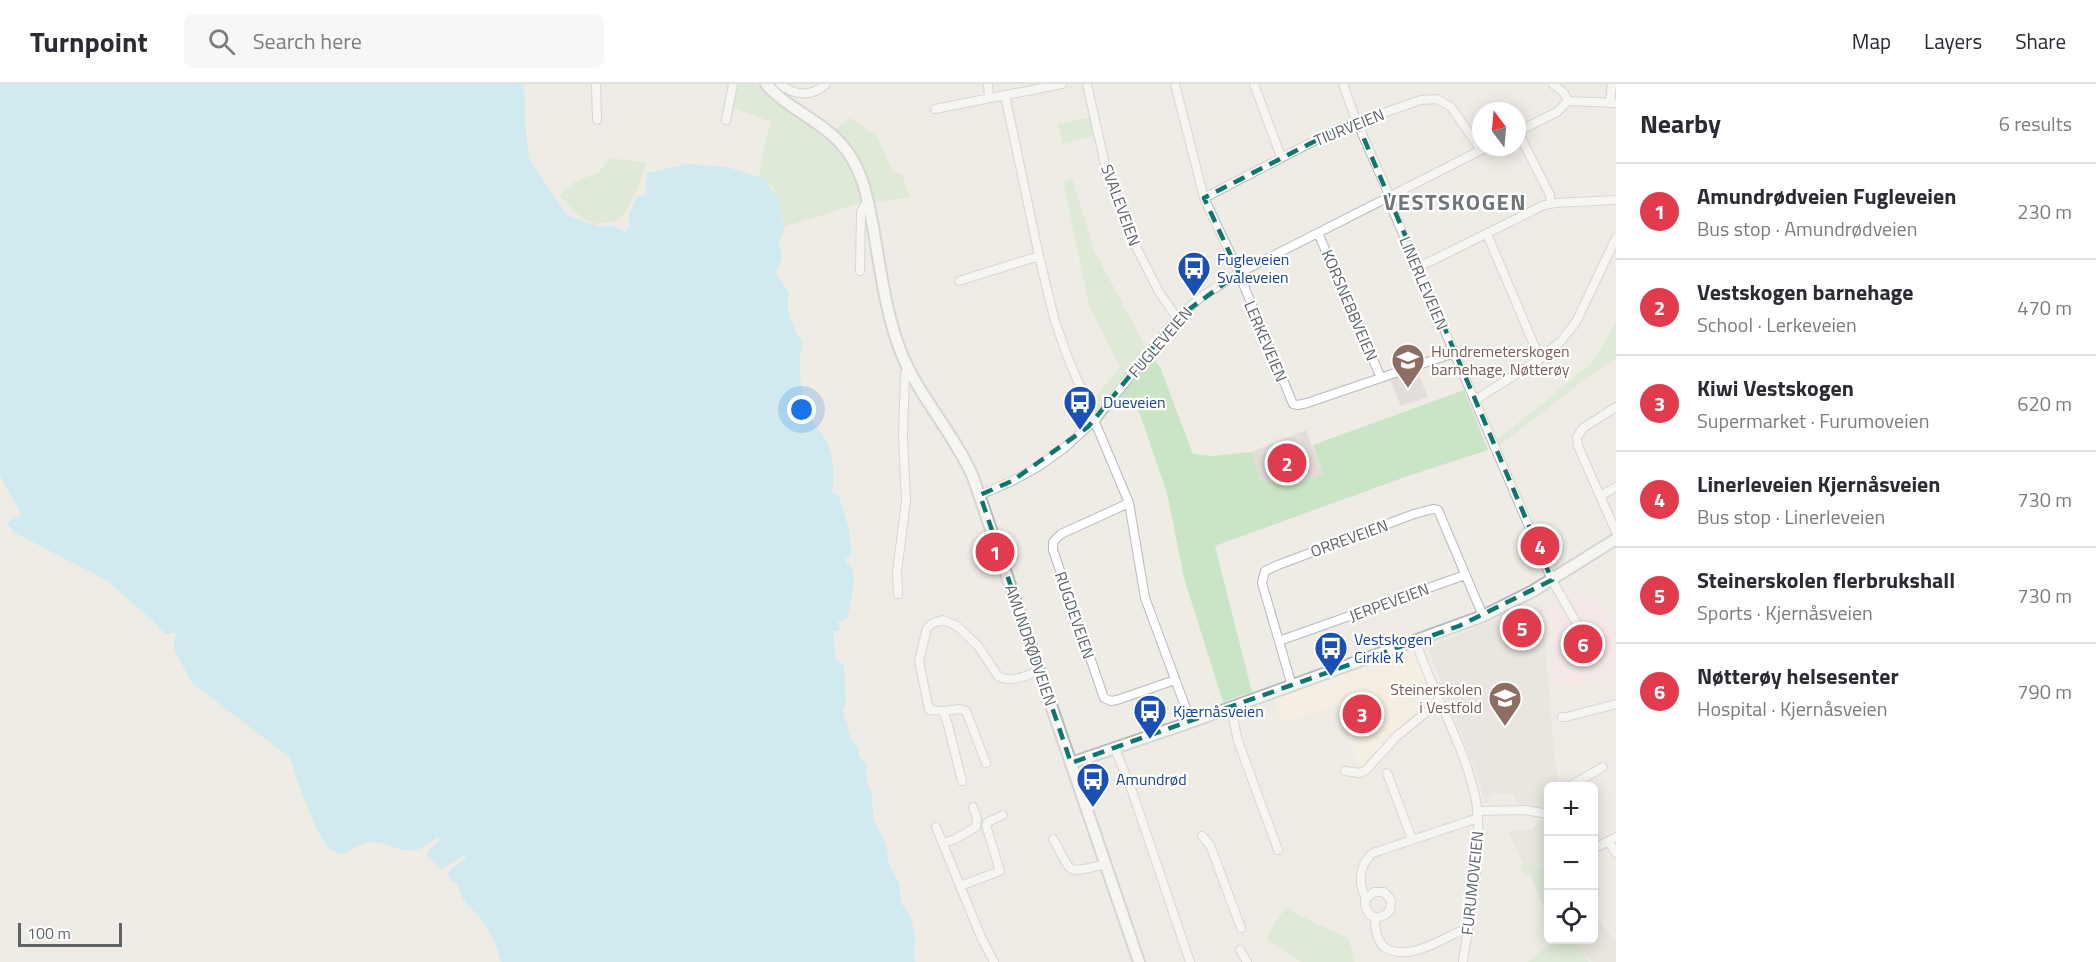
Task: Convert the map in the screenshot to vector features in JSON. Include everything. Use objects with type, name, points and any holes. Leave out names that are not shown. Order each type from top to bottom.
[{"type":"main road","name":"AMUNDRØDVEIEN","points":[[766,84],[784,102],[828,130],[843,145],[862,180],[893,328],[908,368],[961,453],[980,495],[1139,962]]},
{"type":"main road","points":[[1071,764],[1416,642],[1483,616],[1552,580],[1616,539]]},
{"type":"street","points":[[596,84],[597,120]]},
{"type":"street","points":[[726,120],[733,84]]},
{"type":"street","points":[[780,84],[790,92],[806,94],[826,84]]},
{"type":"street","points":[[988,84],[989,98]]},
{"type":"street","points":[[935,110],[1062,84]]},
{"type":"street","name":"SVALEVEIEN","points":[[1087,84],[1106,169],[1124,223],[1159,292],[1177,318]]},
{"type":"street","name":"LERKEVEIEN","points":[[1175,84],[1204,198],[1239,273],[1293,404],[1307,403],[1454,353]]},
{"type":"street","points":[[1254,84],[1281,157]]},
{"type":"street","name":"LINERLEVEIEN","points":[[1343,84],[1417,268],[1552,580],[1577,624]]},
{"type":"street","points":[[1553,84],[1564,93],[1568,101]]},
{"type":"street","points":[[1526,128],[1557,112],[1568,101],[1613,103],[1612,84]]},
{"type":"street","points":[[1005,95],[1039,256],[1058,330],[1129,503],[1145,598],[1191,722]]},
{"type":"street","name":"TIURVEIEN","points":[[1204,198],[1356,120],[1421,100],[1437,99],[1451,107],[1472,133]]},
{"type":"street","points":[[1526,148],[1550,195],[1551,204]]},
{"type":"street","name":"FUGLEVEIEN","points":[[980,495],[999,488],[1038,467],[1063,449],[1095,420],[1177,318],[1201,297],[1239,273],[1472,154]]},
{"type":"street","points":[[1417,268],[1531,210],[1551,204],[1616,200]]},
{"type":"street","points":[[860,271],[861,212],[868,204]]},
{"type":"street","name":"KORSNEBBVEIEN","points":[[1318,233],[1381,378]]},
{"type":"street","points":[[1487,234],[1540,359]]},
{"type":"street","points":[[1475,400],[1540,359],[1561,342],[1576,322],[1616,238]]},
{"type":"street","points":[[959,281],[1039,256]]},
{"type":"street","name":"AMUNDRØDVEIEN","points":[[898,594],[897,572],[906,501],[903,436],[905,373],[908,368]]},
{"type":"street","points":[[1616,407],[1583,428],[1577,437],[1578,446],[1616,532]]},
{"type":"street","points":[[1600,496],[1616,487]]},
{"type":"street","name":"RUGDEVEIEN","points":[[1129,503],[1061,534],[1053,542],[1053,550],[1104,698],[1111,701],[1117,700],[1175,680]]},
{"type":"street","name":"ORREVEIEN","points":[[1292,686],[1262,583],[1265,571],[1306,553],[1432,509],[1440,512],[1483,616]]},
{"type":"street","name":"JERPEVEIEN","points":[[1279,641],[1465,575]]},
{"type":"street","points":[[986,763],[966,711],[960,709],[928,710],[919,661],[927,628],[943,620],[957,626],[978,646],[998,676],[1003,679],[1015,679],[1040,671]]},
{"type":"street","name":"FURUMOVEIEN","points":[[1416,642],[1471,781],[1477,815],[1477,854],[1463,962]]},
{"type":"street","points":[[1345,771],[1363,772],[1397,736],[1439,702]]},
{"type":"street","points":[[1562,717],[1616,704]]},
{"type":"street","points":[[1231,708],[1238,741],[1278,850]]},
{"type":"street","points":[[943,711],[962,781]]},
{"type":"street","points":[[1115,749],[1132,791],[1190,962]]},
{"type":"street","points":[[1577,782],[1603,767]]},
{"type":"street","points":[[1388,773],[1412,839]]},
{"type":"street","points":[[944,843],[975,827],[977,818],[973,807]]},
{"type":"street","points":[[1366,899],[1374,892],[1384,892],[1391,900],[1388,913],[1382,917],[1375,917],[1366,910],[1366,899],[1362,893],[1360,881],[1366,860],[1379,851],[1477,815],[1525,810],[1544,813]]},
{"type":"street","points":[[960,886],[1000,871],[986,825],[1003,814]]},
{"type":"street","points":[[936,827],[981,937],[994,962]]},
{"type":"street","points":[[1202,836],[1210,845],[1241,928]]},
{"type":"street","points":[[1053,839],[1064,861],[1072,870],[1080,871],[1106,864]]},
{"type":"street","points":[[1612,839],[1616,853]]},
{"type":"street","points":[[1375,917],[1380,942],[1394,954],[1403,957],[1422,951],[1467,928]]},
{"type":"street","points":[[1240,950],[1246,962]]},
{"type":"highlighted area","points":[[1356,120],[1552,580],[1459,626],[1071,763],[980,495],[1012,481],[1088,427],[1177,318],[1239,273],[1204,198]]},
{"type":"shaded area","name":"Hundremeterskogen barnehage, Nøtterøy","points":[[1417,371],[1428,397],[1401,406],[1390,380]]},
{"type":"shaded area","points":[[1306,430],[1323,474],[1285,488],[1281,482],[1261,482],[1251,452]]},
{"type":"shaded area","points":[[1576,590],[1607,609],[1616,629],[1616,668],[1595,679],[1573,685],[1555,684],[1546,608]]},
{"type":"shaded area","name":"Steinerskolen i Vestfold","points":[[1542,607],[1558,782],[1544,782],[1544,808],[1518,804],[1513,794],[1489,795],[1489,804],[1485,803],[1477,775],[1427,647],[1524,609]]},
{"type":"shaded area","points":[[1416,649],[1435,702],[1363,775],[1336,705],[1284,723],[1274,699]]},
{"type":"shaded area","points":[[1544,820],[1544,865],[1523,864],[1508,831],[1531,829]]},
{"type":"shaded area","points":[[1598,921],[1616,941],[1616,962],[1591,962],[1577,944],[1598,944]]},
{"type":"green space","points":[[738,84],[761,84],[785,107],[837,147],[848,159],[856,174],[863,202],[784,227],[775,191],[766,180],[759,177],[766,137],[772,122],[732,108]]},
{"type":"green space","points":[[1091,117],[1095,136],[1062,144],[1058,124]]},
{"type":"green space","points":[[850,118],[878,137],[892,172],[902,174],[910,198],[873,202],[865,170],[856,151],[835,130]]},
{"type":"green space","points":[[610,158],[646,163],[637,190],[625,213],[615,221],[598,224],[582,219],[559,195],[576,181],[598,173]]},
{"type":"green space","points":[[1072,178],[1095,252],[1145,346],[1160,367],[1193,454],[1213,456],[1251,452],[1261,482],[1281,482],[1285,488],[1323,474],[1313,445],[1464,390],[1488,450],[1408,476],[1215,546],[1252,692],[1223,702],[1184,578],[1167,493],[1136,403],[1112,409],[1101,422],[1091,402],[1120,367],[1089,305],[1063,181]]},
{"type":"green space","points":[[1616,323],[1616,359],[1588,377],[1499,446],[1496,441],[1593,362]]},
{"type":"green space","points":[[1523,864],[1544,865],[1544,909],[1532,878],[1520,870]]},
{"type":"green space","points":[[1285,908],[1349,939],[1355,962],[1301,962],[1266,938]]},
{"type":"green space","points":[[1548,944],[1577,944],[1589,962],[1528,962]]},
{"type":"water","points":[[0,84],[525,84],[523,87],[529,158],[555,198],[568,216],[601,227],[612,225],[625,232],[630,227],[628,217],[636,198],[645,194],[647,173],[687,164],[728,167],[764,179],[780,200],[784,230],[779,242],[782,258],[776,273],[789,293],[789,312],[793,326],[803,343],[800,366],[805,402],[809,414],[830,450],[833,472],[832,493],[839,496],[848,525],[852,553],[845,560],[852,568],[854,579],[847,619],[838,622],[840,631],[833,631],[836,660],[844,665],[846,704],[843,711],[851,739],[858,747],[859,757],[866,763],[867,784],[871,790],[874,820],[886,844],[889,864],[900,885],[901,903],[911,917],[916,940],[913,953],[915,962],[501,962],[485,925],[463,898],[458,884],[451,881],[447,874],[466,859],[464,855],[442,869],[427,855],[440,840],[439,838],[437,837],[419,849],[412,850],[374,842],[362,844],[343,854],[330,849],[311,815],[288,756],[193,684],[175,652],[174,640],[177,633],[165,634],[106,580],[15,533],[6,523],[21,514],[0,476]]},
{"type":"place","name":"Fugleveien Svaleveien","points":[[1194,297]]},
{"type":"place","name":"Hundremeterskogen barnehage, Nøtterøy","points":[[1408,389]]},
{"type":"place","name":"Dueveien","points":[[1080,431]]},
{"type":"place","name":"Vestskogen barnehage","points":[[1287,463]]},
{"type":"place","name":"Linerleveien Kjernåsveien","points":[[1540,546]]},
{"type":"place","name":"Amundrødveien Fugleveien","points":[[995,552]]},
{"type":"place","name":"Steinerskolen flerbrukshall","points":[[1522,628]]},
{"type":"place","name":"Nøtterøy helsesenter","points":[[1583,644]]},
{"type":"place","name":"Vestskogen Cirkle K","points":[[1331,677]]},
{"type":"place","name":"Kiwi Vestskogen","points":[[1362,714]]},
{"type":"place","name":"Steinerskolen i Vestfold","points":[[1505,727]]},
{"type":"place","name":"Kjærnåsveien","points":[[1150,740]]},
{"type":"place","name":"Amundrød","points":[[1093,808]]},
{"type":"district","name":"VESTSKOGEN","points":[[1455,202]]}]
